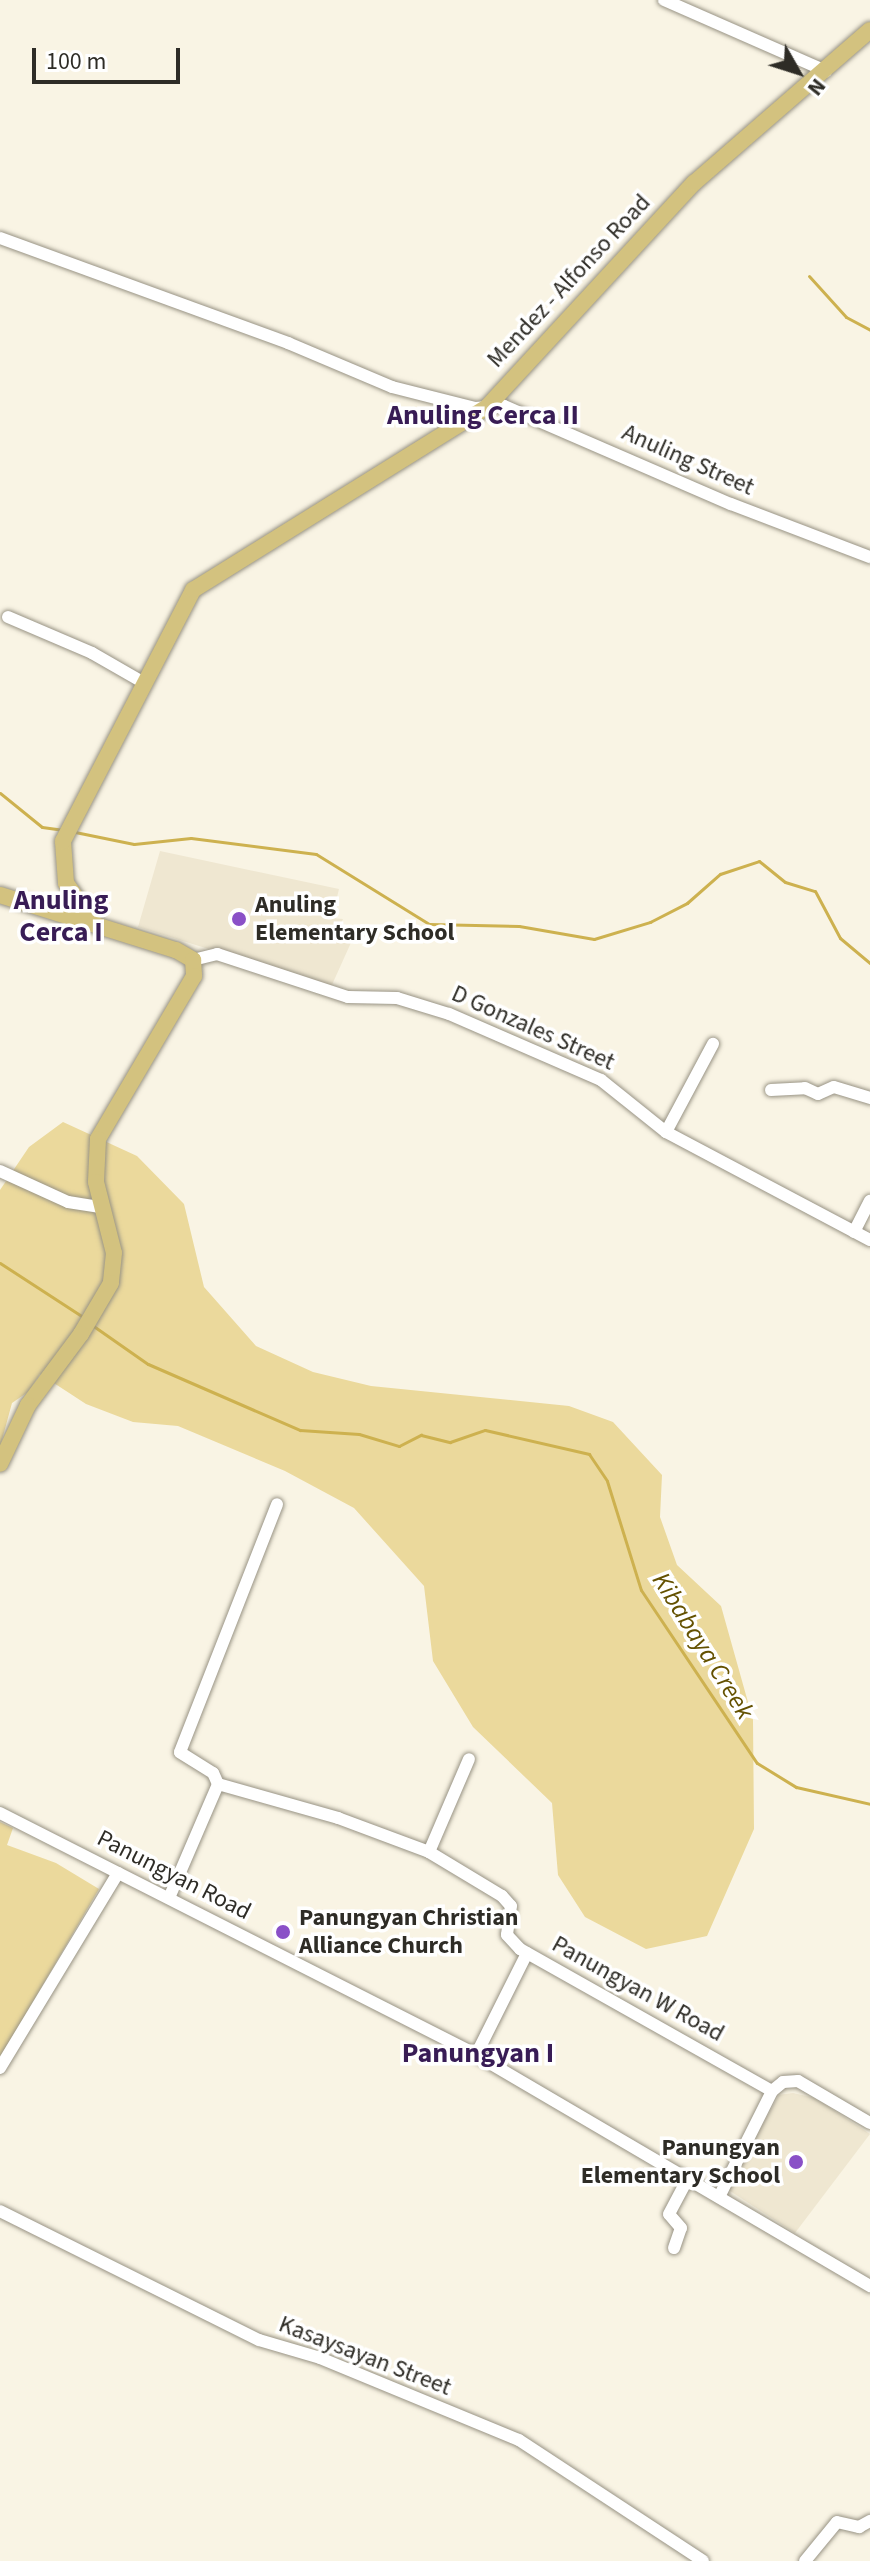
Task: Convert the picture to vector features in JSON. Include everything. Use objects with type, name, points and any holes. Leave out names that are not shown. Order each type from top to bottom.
[{"type":"main road","name":"Mendez - Alfonso Road","points":[[66,883],[63,841],[146,684],[183,602],[206,579],[487,407],[694,183],[870,30]]},
{"type":"main road","points":[[37,909],[55,902],[66,883],[94,923]]},
{"type":"main road","points":[[0,895],[37,909],[94,923],[193,960],[194,976],[98,1139],[96,1182],[115,1268],[100,1304],[81,1334],[34,1394],[0,1464]]},
{"type":"street","points":[[664,0],[826,71]]},
{"type":"street","name":"Anuling Street","points":[[0,238],[392,387],[520,412],[731,504],[870,557]]},
{"type":"street","points":[[8,617],[92,653],[146,684]]},
{"type":"street","name":"D Gonzales Street","points":[[193,960],[217,954],[348,997],[413,1000],[601,1080],[666,1132],[870,1240]]},
{"type":"street","points":[[666,1132],[713,1044]]},
{"type":"street","points":[[771,1090],[805,1088],[818,1094],[834,1087],[870,1098]]},
{"type":"street","points":[[0,1171],[68,1202],[104,1208]]},
{"type":"street","points":[[854,1232],[870,1201]]},
{"type":"street","points":[[169,1898],[218,1784],[213,1773],[180,1752],[277,1504]]},
{"type":"street","points":[[429,1852],[469,1759]]},
{"type":"street","name":"Panungyan W Road","points":[[218,1784],[338,1818],[429,1852],[508,1901],[507,1935],[527,1953],[772,2091]]},
{"type":"street","name":"Panungyan Road","points":[[0,1813],[476,2055],[870,2286]]},
{"type":"street","points":[[0,2068],[118,1873]]},
{"type":"street","points":[[476,2055],[527,1953]]},
{"type":"street","points":[[719,2197],[772,2091],[783,2082],[798,2081],[870,2123]]},
{"type":"street","points":[[674,2248],[681,2228],[669,2214],[688,2179]]},
{"type":"street","name":"Kasaysayan Street","points":[[0,2211],[259,2340],[320,2358],[519,2440],[703,2561]]},
{"type":"street","points":[[805,2561],[829,2526],[837,2522],[859,2527],[870,2521]]},
{"type":"shaded area","name":"Anuling Elementary School","points":[[160,851],[339,889],[332,918],[343,919],[338,930],[354,936],[331,987],[138,927]]},
{"type":"shaded area","points":[[63,1122],[137,1156],[184,1204],[204,1287],[256,1346],[313,1372],[371,1386],[569,1406],[613,1422],[662,1475],[660,1517],[677,1565],[721,1606],[753,1720],[754,1829],[707,1936],[646,1949],[585,1917],[558,1875],[552,1803],[473,1727],[433,1661],[424,1586],[354,1508],[285,1471],[178,1426],[133,1422],[86,1404],[40,1374],[28,1392],[12,1403],[0,1447],[0,1190],[29,1147]]},
{"type":"shaded area","points":[[0,1822],[13,1828],[7,1845],[56,1863],[99,1889],[0,2058]]},
{"type":"shaded area","name":"Panungyan Elementary School","points":[[793,2093],[815,2098],[870,2134],[795,2233],[727,2189],[779,2095]]},
{"type":"waterway","points":[[809,276],[846,317],[870,330]]},
{"type":"waterway","points":[[0,793],[42,827],[64,830]]},
{"type":"waterway","points":[[75,832],[134,844],[191,838],[316,854],[429,924],[519,926],[594,939],[650,922],[687,903],[720,874],[759,861],[785,882],[815,891],[840,938],[870,963]]},
{"type":"waterway","name":"Kibabaya Creek","points":[[0,1263],[83,1317]]},
{"type":"waterway","name":"Kibabaya Creek","points":[[92,1325],[148,1364],[300,1430],[359,1434],[399,1446],[421,1435],[450,1442],[485,1430],[589,1454],[607,1481],[641,1590],[757,1763],[796,1787],[870,1804]]},
{"type":"place","name":"Anuling Elementary School","points":[[239,919]]},
{"type":"place","name":"Panungyan Christian Alliance Church","points":[[283,1932]]},
{"type":"place","name":"Panungyan Elementary School","points":[[796,2162]]},
{"type":"district","name":"Anuling Cerca II","points":[[483,415]]},
{"type":"district","name":"Anuling Cerca I","points":[[61,916]]},
{"type":"district","name":"Panungyan I","points":[[478,2053]]}]
